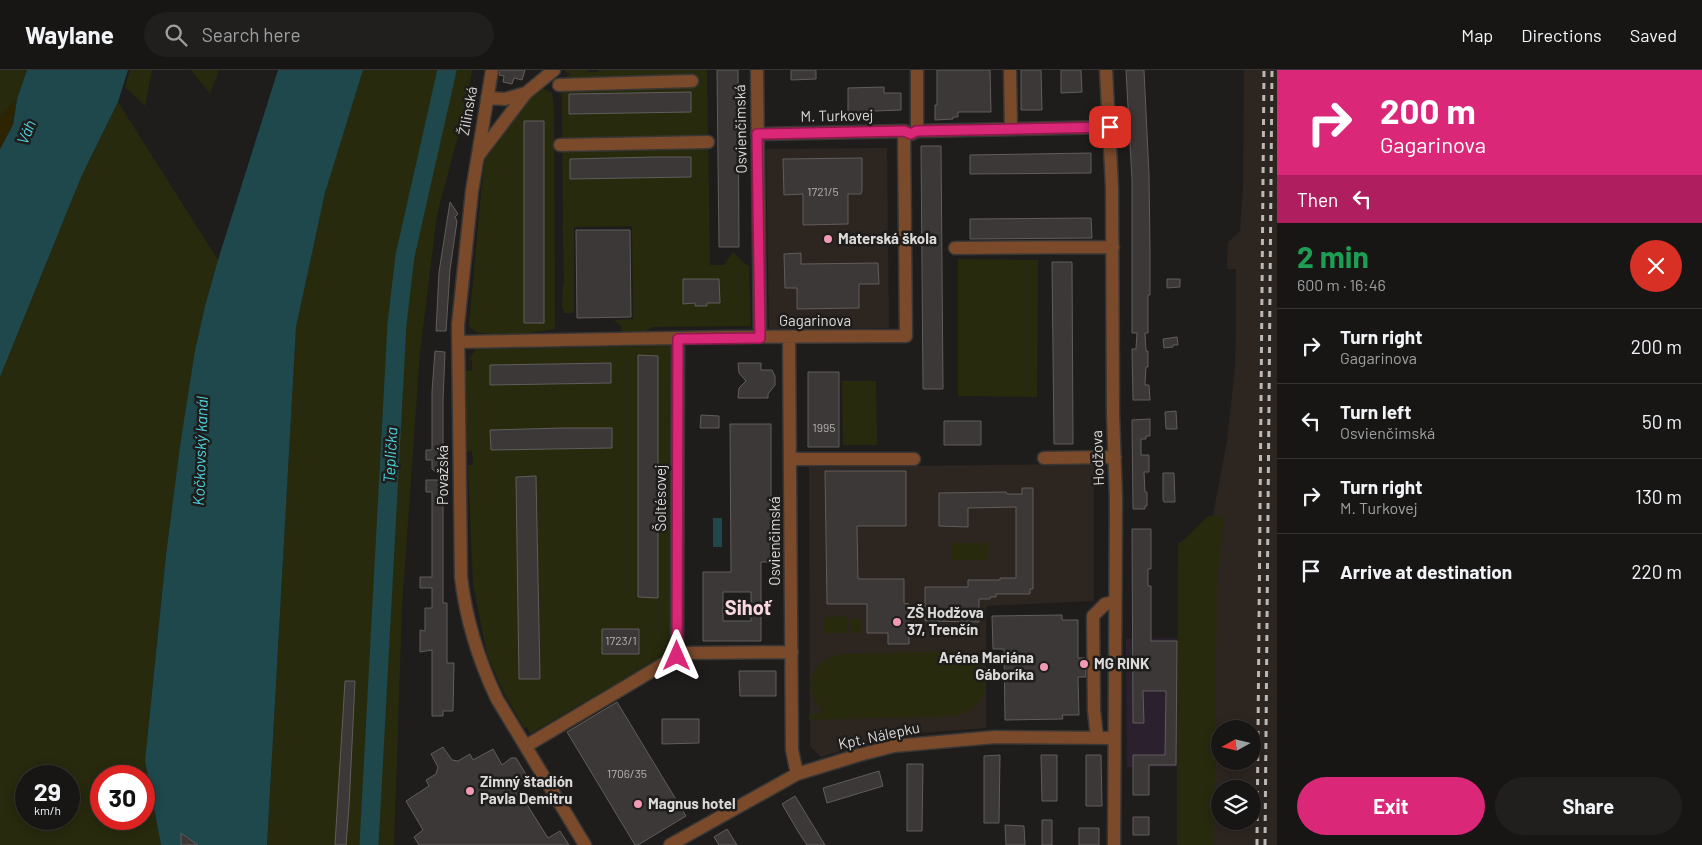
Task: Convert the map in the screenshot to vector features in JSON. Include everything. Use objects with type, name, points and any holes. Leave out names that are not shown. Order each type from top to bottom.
[{"type":"street","name":"Žilinská","points":[[477,158],[492,70]]},
{"type":"street","name":"Považská","points":[[554,70],[526,92],[477,158],[472,191],[458,342],[460,558],[464,599],[472,635],[486,675],[497,698],[585,845]]},
{"type":"street","name":"Osvienčimská","points":[[756,70],[760,338]]},
{"type":"street","points":[[910,131],[917,70]]},
{"type":"street","points":[[1010,70],[1011,129]]},
{"type":"street","name":"Hodžova","points":[[1106,70],[1110,127],[1113,247],[1113,414],[1115,456],[1114,845]]},
{"type":"street","points":[[559,84],[692,81]]},
{"type":"street","name":"Považská","points":[[487,98],[505,98],[526,92]]},
{"type":"street","name":"M. Turkovej","points":[[757,134],[1110,127]]},
{"type":"street","name":"Gagarinova","points":[[458,342],[906,336],[910,131]]},
{"type":"street","points":[[560,145],[708,142]]},
{"type":"street","points":[[955,248],[1113,247]]},
{"type":"street","name":"Osvienčimská","points":[[789,337],[792,750],[797,774]]},
{"type":"street","name":"Šoltésovej","points":[[677,656],[678,339]]},
{"type":"street","points":[[1044,458],[1115,456]]},
{"type":"street","points":[[790,459],[914,459]]},
{"type":"street","points":[[1097,737],[1094,712],[1093,616],[1106,604],[1115,602]]},
{"type":"street","points":[[526,746],[677,656],[689,653],[792,652]]},
{"type":"street","name":"Kpt. Nálepku","points":[[670,845],[797,774],[894,746],[995,737],[1114,738]]},
{"type":"shaded area","points":[[1244,70],[1277,70],[1277,845],[1177,845],[1178,544],[1212,520],[1227,441],[1235,366],[1236,269],[1227,269],[1228,242],[1240,231],[1243,187]]},
{"type":"shaded area","name":"Materská škola","points":[[887,148],[889,328],[769,329],[766,149]]},
{"type":"shaded area","name":"ZŠ Hodžova 37, Trenčín","points":[[1094,464],[1094,601],[986,606],[986,728],[891,735],[821,757],[810,746],[809,467]]},
{"type":"shaded area","points":[[1177,638],[1178,767],[1127,767],[1126,639]]},
{"type":"green space","points":[[0,70],[27,70],[17,99],[0,117]]},
{"type":"green space","points":[[130,70],[152,70],[145,106],[125,87]]},
{"type":"green space","points":[[191,70],[219,70],[210,94]]},
{"type":"green space","points":[[363,70],[472,70],[465,109],[437,215],[420,352],[402,607],[394,845],[267,845],[296,327],[325,193]]},
{"type":"green space","points":[[600,70],[707,70],[710,265],[724,265],[733,252],[746,265],[749,265],[751,326],[652,327],[643,333],[621,334],[622,327],[614,320],[633,319],[632,226],[574,227],[574,313],[564,313],[562,308],[564,284],[562,89],[570,74],[564,71],[597,72]]},
{"type":"green space","points":[[542,88],[552,93],[554,107],[555,329],[516,335],[478,333],[469,326],[485,157],[503,126],[521,104]]},
{"type":"green space","points":[[118,102],[218,260],[205,306],[180,446],[166,555],[146,765],[90,765],[90,830],[155,830],[155,814],[161,845],[0,845],[0,377],[82,175]]},
{"type":"green space","points":[[958,259],[1038,260],[1037,397],[958,396]]},
{"type":"green space","points":[[672,346],[671,638],[664,655],[530,734],[527,727],[524,728],[503,691],[487,655],[473,584],[468,465],[473,465],[472,451],[465,452],[464,370],[472,371],[472,360],[469,359],[476,349]]},
{"type":"green space","points":[[842,381],[876,381],[877,445],[843,445]]},
{"type":"green space","points":[[1208,516],[1224,516],[1217,582],[1215,720],[1211,720],[1211,770],[1215,770],[1215,780],[1211,780],[1211,830],[1214,830],[1214,845],[1177,845],[1178,544]]},
{"type":"green space","points":[[951,543],[989,543],[988,560],[951,560]]},
{"type":"green space","points":[[847,616],[847,633],[824,633],[824,617]]},
{"type":"green space","points":[[862,618],[862,633],[851,633],[850,619]]},
{"type":"green space","points":[[953,651],[967,655],[977,662],[983,673],[985,684],[983,695],[977,705],[966,713],[952,716],[809,720],[809,714],[824,713],[817,704],[813,694],[812,677],[822,662],[831,657],[842,654]]},
{"type":"sand","points":[[17,99],[13,125],[0,149],[0,117]]},
{"type":"water","name":"Váh","points":[[27,70],[128,70],[118,102],[82,175],[0,377],[0,149],[13,125],[17,99]]},
{"type":"water","name":"Kočkovský kanál","points":[[278,70],[363,70],[325,193],[296,327],[267,845],[192,845],[189,839],[183,836],[181,845],[161,845],[155,814],[155,765],[146,765],[145,761],[166,555],[180,446],[195,351],[218,260]]},
{"type":"water","points":[[713,518],[722,518],[722,547],[713,547]]},
{"type":"building","points":[[500,70],[525,70],[522,80],[514,78],[512,84],[503,82],[504,76],[499,75]]},
{"type":"building","points":[[717,70],[738,70],[739,247],[719,247]]},
{"type":"building","points":[[791,70],[816,70],[816,79],[791,80]]},
{"type":"building","points":[[937,70],[990,70],[991,112],[958,112],[958,117],[953,117],[953,119],[935,120]]},
{"type":"building","points":[[1021,70],[1041,70],[1042,110],[1021,110]]},
{"type":"building","points":[[1061,70],[1081,70],[1082,92],[1061,93]]},
{"type":"building","points":[[1126,70],[1144,70],[1150,250],[1148,333],[1145,333],[1148,367],[1146,367],[1145,385],[1149,385],[1150,400],[1133,400],[1132,349],[1136,349],[1137,333],[1132,333],[1132,180]]},
{"type":"building","points":[[884,87],[884,93],[901,93],[901,110],[848,112],[848,88]]},
{"type":"building","points":[[691,92],[691,112],[569,114],[569,94]]},
{"type":"building","points":[[524,121],[544,121],[544,323],[524,323]]},
{"type":"building","points":[[921,146],[941,146],[943,389],[923,389]]},
{"type":"building","points":[[1091,153],[1091,173],[970,174],[970,155]]},
{"type":"building","points":[[691,157],[691,177],[570,179],[570,159]]},
{"type":"building","points":[[862,158],[862,190],[861,194],[848,194],[848,224],[803,225],[803,194],[784,195],[783,159]]},
{"type":"building","points":[[450,202],[458,214],[455,217],[457,221],[450,270],[446,331],[436,331],[439,272]]},
{"type":"building","points":[[1091,218],[1092,238],[970,239],[970,219]]},
{"type":"building","points":[[576,230],[630,230],[631,317],[577,318]]},
{"type":"building","points":[[801,253],[801,264],[878,263],[879,284],[859,284],[859,308],[797,309],[797,288],[785,288],[784,254]]},
{"type":"building","points":[[1052,262],[1072,262],[1073,444],[1054,444]]},
{"type":"building","points":[[683,279],[719,279],[720,303],[707,303],[707,306],[695,306],[695,303],[683,304]]},
{"type":"building","points":[[1167,279],[1180,279],[1180,287],[1167,288]]},
{"type":"building","points":[[1177,337],[1178,345],[1164,348],[1163,339]]},
{"type":"building","points":[[435,351],[445,352],[443,478],[432,469],[432,460],[426,460],[426,450],[432,450],[432,391]]},
{"type":"building","points":[[638,355],[658,356],[658,598],[638,597]]},
{"type":"building","points":[[611,363],[611,383],[490,385],[490,365]]},
{"type":"building","points":[[738,363],[761,363],[761,370],[772,370],[775,376],[775,385],[768,394],[768,398],[738,398],[739,388],[746,381],[739,373]]},
{"type":"building","points":[[808,372],[839,372],[839,447],[808,447]]},
{"type":"building","points":[[1176,411],[1177,429],[1166,429],[1165,412]]},
{"type":"building","points":[[701,415],[719,416],[719,428],[700,428]]},
{"type":"building","points":[[1150,419],[1150,436],[1146,436],[1146,439],[1141,439],[1141,455],[1149,455],[1149,472],[1144,472],[1147,506],[1145,506],[1145,509],[1133,509],[1132,420]]},
{"type":"building","points":[[944,421],[981,421],[981,445],[944,445]]},
{"type":"building","points":[[730,424],[771,424],[771,562],[761,562],[761,641],[703,641],[703,572],[731,572]],"holes":[[[723,592],[751,592],[751,621],[723,621]]]},
{"type":"building","points":[[612,428],[612,448],[491,450],[490,430]]},
{"type":"building","points":[[825,471],[906,471],[906,526],[857,526],[858,579],[904,579],[904,603],[909,604],[909,644],[888,644],[888,633],[867,633],[867,604],[827,604]]},
{"type":"building","points":[[1163,473],[1174,473],[1175,502],[1164,502],[1163,500]]},
{"type":"building","points":[[536,476],[540,679],[519,679],[516,477]]},
{"type":"building","points":[[426,480],[443,480],[443,603],[447,603],[447,663],[454,663],[453,711],[443,711],[443,716],[432,716],[432,650],[420,652],[420,630],[425,631],[425,608],[432,608],[432,588],[420,588],[420,577],[432,577],[432,492],[426,492]]},
{"type":"building","points":[[1022,488],[1033,488],[1033,589],[1030,589],[1030,594],[996,594],[996,597],[990,597],[990,599],[979,599],[979,622],[925,621],[925,587],[968,587],[968,580],[1016,578],[1016,507],[968,508],[968,527],[939,526],[939,493],[1006,492],[1007,494],[1022,494]]},
{"type":"building","points":[[1132,529],[1151,529],[1151,569],[1148,569],[1148,586],[1151,586],[1151,641],[1177,641],[1176,765],[1149,765],[1149,795],[1133,795],[1133,755],[1165,755],[1166,691],[1143,691],[1144,723],[1133,723]]},
{"type":"building","name":"Aréna Mariána Gáboríka","points":[[1062,615],[1062,620],[1078,620],[1078,658],[1085,658],[1086,677],[1078,677],[1079,715],[1062,715],[1063,719],[1005,720],[1004,649],[993,649],[992,616]]},
{"type":"building","points":[[602,629],[639,629],[639,654],[602,654]]},
{"type":"building","points":[[739,671],[776,671],[776,696],[740,696]]},
{"type":"building","points":[[345,681],[355,681],[349,807],[346,845],[335,845]]},
{"type":"building","points":[[617,702],[686,816],[638,845],[635,845],[567,732]]},
{"type":"building","points":[[662,719],[699,719],[699,743],[662,744]]},
{"type":"building","name":"Zimný štadión Pavla Demitru","points":[[443,747],[452,760],[458,761],[470,754],[473,760],[493,749],[502,765],[511,758],[516,758],[529,779],[516,787],[548,838],[560,831],[569,845],[419,845],[414,837],[423,830],[406,801],[429,786],[426,780],[436,774],[438,767],[431,754]]},
{"type":"building","points":[[1000,755],[999,823],[984,823],[984,756]]},
{"type":"building","points":[[1041,755],[1057,755],[1057,801],[1042,801]]},
{"type":"building","points":[[1086,755],[1101,755],[1102,806],[1086,806]]},
{"type":"building","points":[[907,764],[923,764],[922,831],[907,831]]},
{"type":"building","points":[[879,771],[883,786],[827,803],[823,788]]},
{"type":"building","points":[[795,796],[825,845],[807,845],[799,833],[782,804]]},
{"type":"building","points":[[1133,817],[1149,817],[1149,835],[1133,835]]},
{"type":"building","points":[[1042,820],[1052,820],[1052,845],[1042,845]]},
{"type":"building","points":[[1005,825],[1024,826],[1025,845],[1006,845]]},
{"type":"building","points":[[1079,828],[1099,828],[1099,845],[1079,845]]},
{"type":"building","points":[[727,829],[737,845],[719,845],[714,837]]},
{"type":"building","points":[[181,833],[198,845],[181,845]]},
{"type":"waterway","name":"Teplička","points":[[369,845],[397,324],[405,256],[447,70]]},
{"type":"railway","points":[[1257,845],[1264,70]]},
{"type":"railway","points":[[1265,845],[1272,70]]},
{"type":"place","name":"Materská škola","points":[[828,239]]},
{"type":"place","name":"ZŠ Hodžova 37, Trenčín","points":[[897,622]]},
{"type":"place","name":"MG RINK","points":[[1084,664]]},
{"type":"place","name":"Aréna Mariána Gáboríka","points":[[1044,667]]},
{"type":"place","name":"Zimný štadión Pavla Demitru","points":[[470,791]]},
{"type":"place","name":"Magnus hotel","points":[[638,804]]},
{"type":"district","name":"Sihoť","points":[[748,608]]},
{"type":"route","points":[[677,656],[678,339],[760,338],[757,134],[904,131],[911,134],[916,131],[1110,127]]}]
